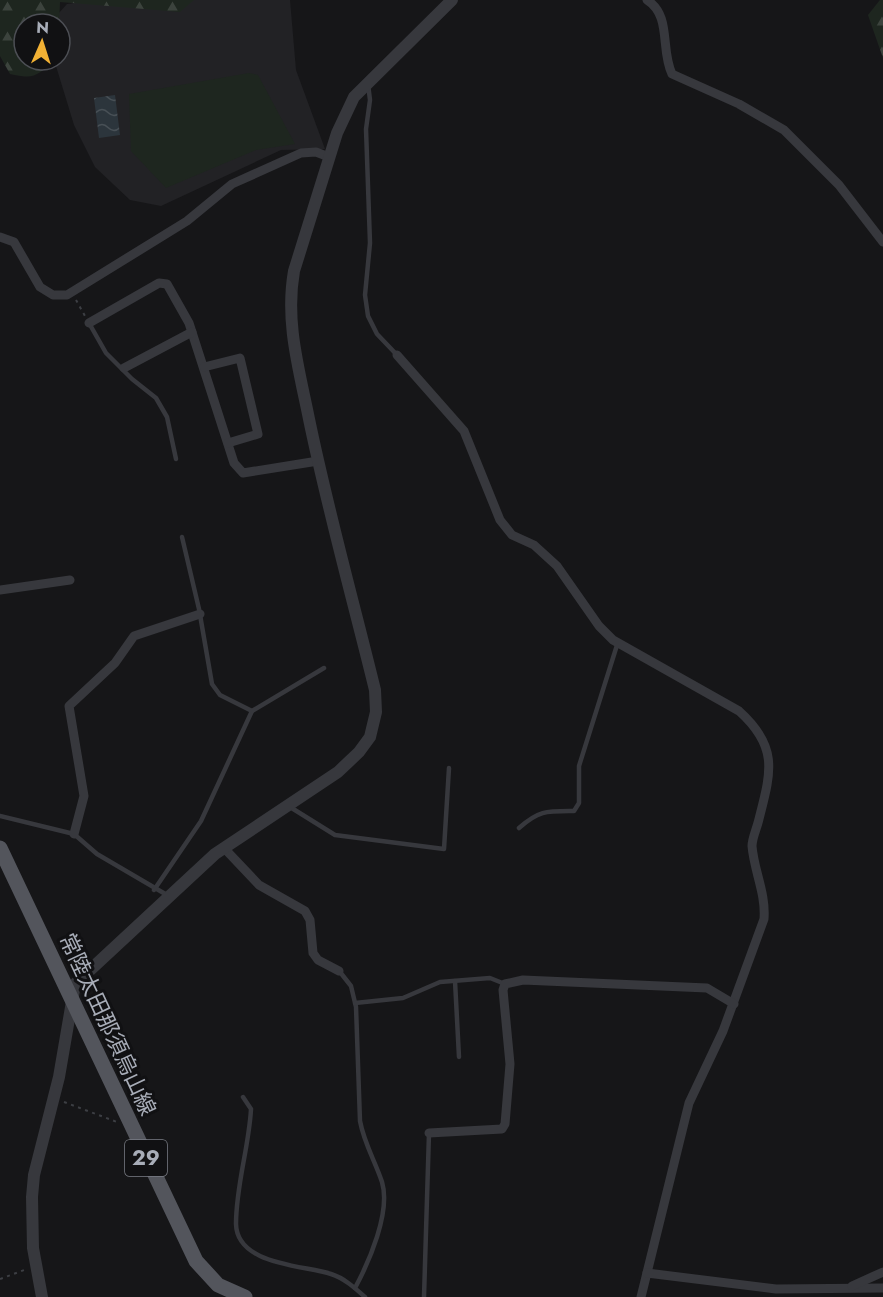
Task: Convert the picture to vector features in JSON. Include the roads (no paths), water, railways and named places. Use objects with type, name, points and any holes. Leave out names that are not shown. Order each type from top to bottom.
[{"type":"main road","name":"常陸太田那須烏山線","points":[[0,848],[196,1261],[218,1285],[245,1297]]},
{"type":"street","points":[[42,1297],[35,1268],[31,1222],[34,1175],[59,1077],[71,997],[80,978],[224,848],[339,772],[360,752],[370,737],[376,712],[375,690],[330,513],[294,346],[290,309],[294,271],[329,157],[347,109],[368,81],[452,0]]},
{"type":"street","points":[[647,0],[656,6],[662,17],[666,62],[672,74],[739,104],[784,130],[839,185],[883,242]]},
{"type":"street","points":[[0,237],[14,242],[40,287],[46,293],[67,295],[187,221],[232,184],[302,153],[316,152],[329,157]]},
{"type":"street","points":[[89,323],[159,283],[167,284],[192,332],[234,463],[243,473],[318,461]]},
{"type":"street","points":[[124,368],[192,332]]},
{"type":"street","points":[[397,355],[464,431],[500,520],[512,535],[534,545],[557,566],[599,626],[618,642],[739,711],[753,723],[770,759],[770,776],[752,845],[765,901],[764,919],[734,1004],[689,1103],[641,1297]]},
{"type":"street","points":[[204,367],[240,358],[258,434],[228,443]]},
{"type":"street","points":[[0,590],[70,580]]},
{"type":"street","points":[[74,834],[84,796],[69,706],[115,663],[134,636],[200,614]]},
{"type":"street","points":[[224,848],[259,885],[305,911],[310,920],[314,953],[318,960],[339,971]]},
{"type":"street","points":[[429,1133],[502,1129],[505,1124],[510,1064],[503,990],[505,984],[523,980],[707,988],[734,1004]]},
{"type":"street","points":[[847,1288],[883,1272]]},
{"type":"street","points":[[647,1273],[777,1293],[883,1288]]},
{"type":"lane","points":[[368,81],[370,100],[366,129],[370,243],[365,295],[368,316],[377,334],[397,355]]},
{"type":"lane","points":[[89,323],[106,353],[124,368],[132,379],[156,398],[167,417],[176,459]]},
{"type":"lane","points":[[182,537],[200,614],[212,684],[220,695],[252,711]]},
{"type":"lane","points":[[519,828],[533,815],[544,811],[574,811],[579,803],[579,766],[618,642]]},
{"type":"lane","points":[[154,890],[201,821],[252,711],[324,668]]},
{"type":"lane","points":[[288,806],[335,836],[444,849],[449,768]]},
{"type":"lane","points":[[0,816],[74,834],[97,854],[154,890],[170,896]]},
{"type":"lane","points":[[339,971],[351,986],[355,1003],[360,1121],[363,1135],[383,1184],[384,1203],[371,1260],[355,1287]]},
{"type":"lane","points":[[355,1003],[403,998],[440,982],[490,978],[505,984]]},
{"type":"lane","points":[[454,981],[459,1057]]},
{"type":"lane","points":[[243,1097],[252,1109],[236,1224],[239,1237],[257,1254],[274,1262],[332,1274],[355,1287],[365,1297]]},
{"type":"lane","points":[[424,1297],[429,1133]]},
{"type":"water","points":[[115,95],[120,135],[99,138],[94,98]]}]
